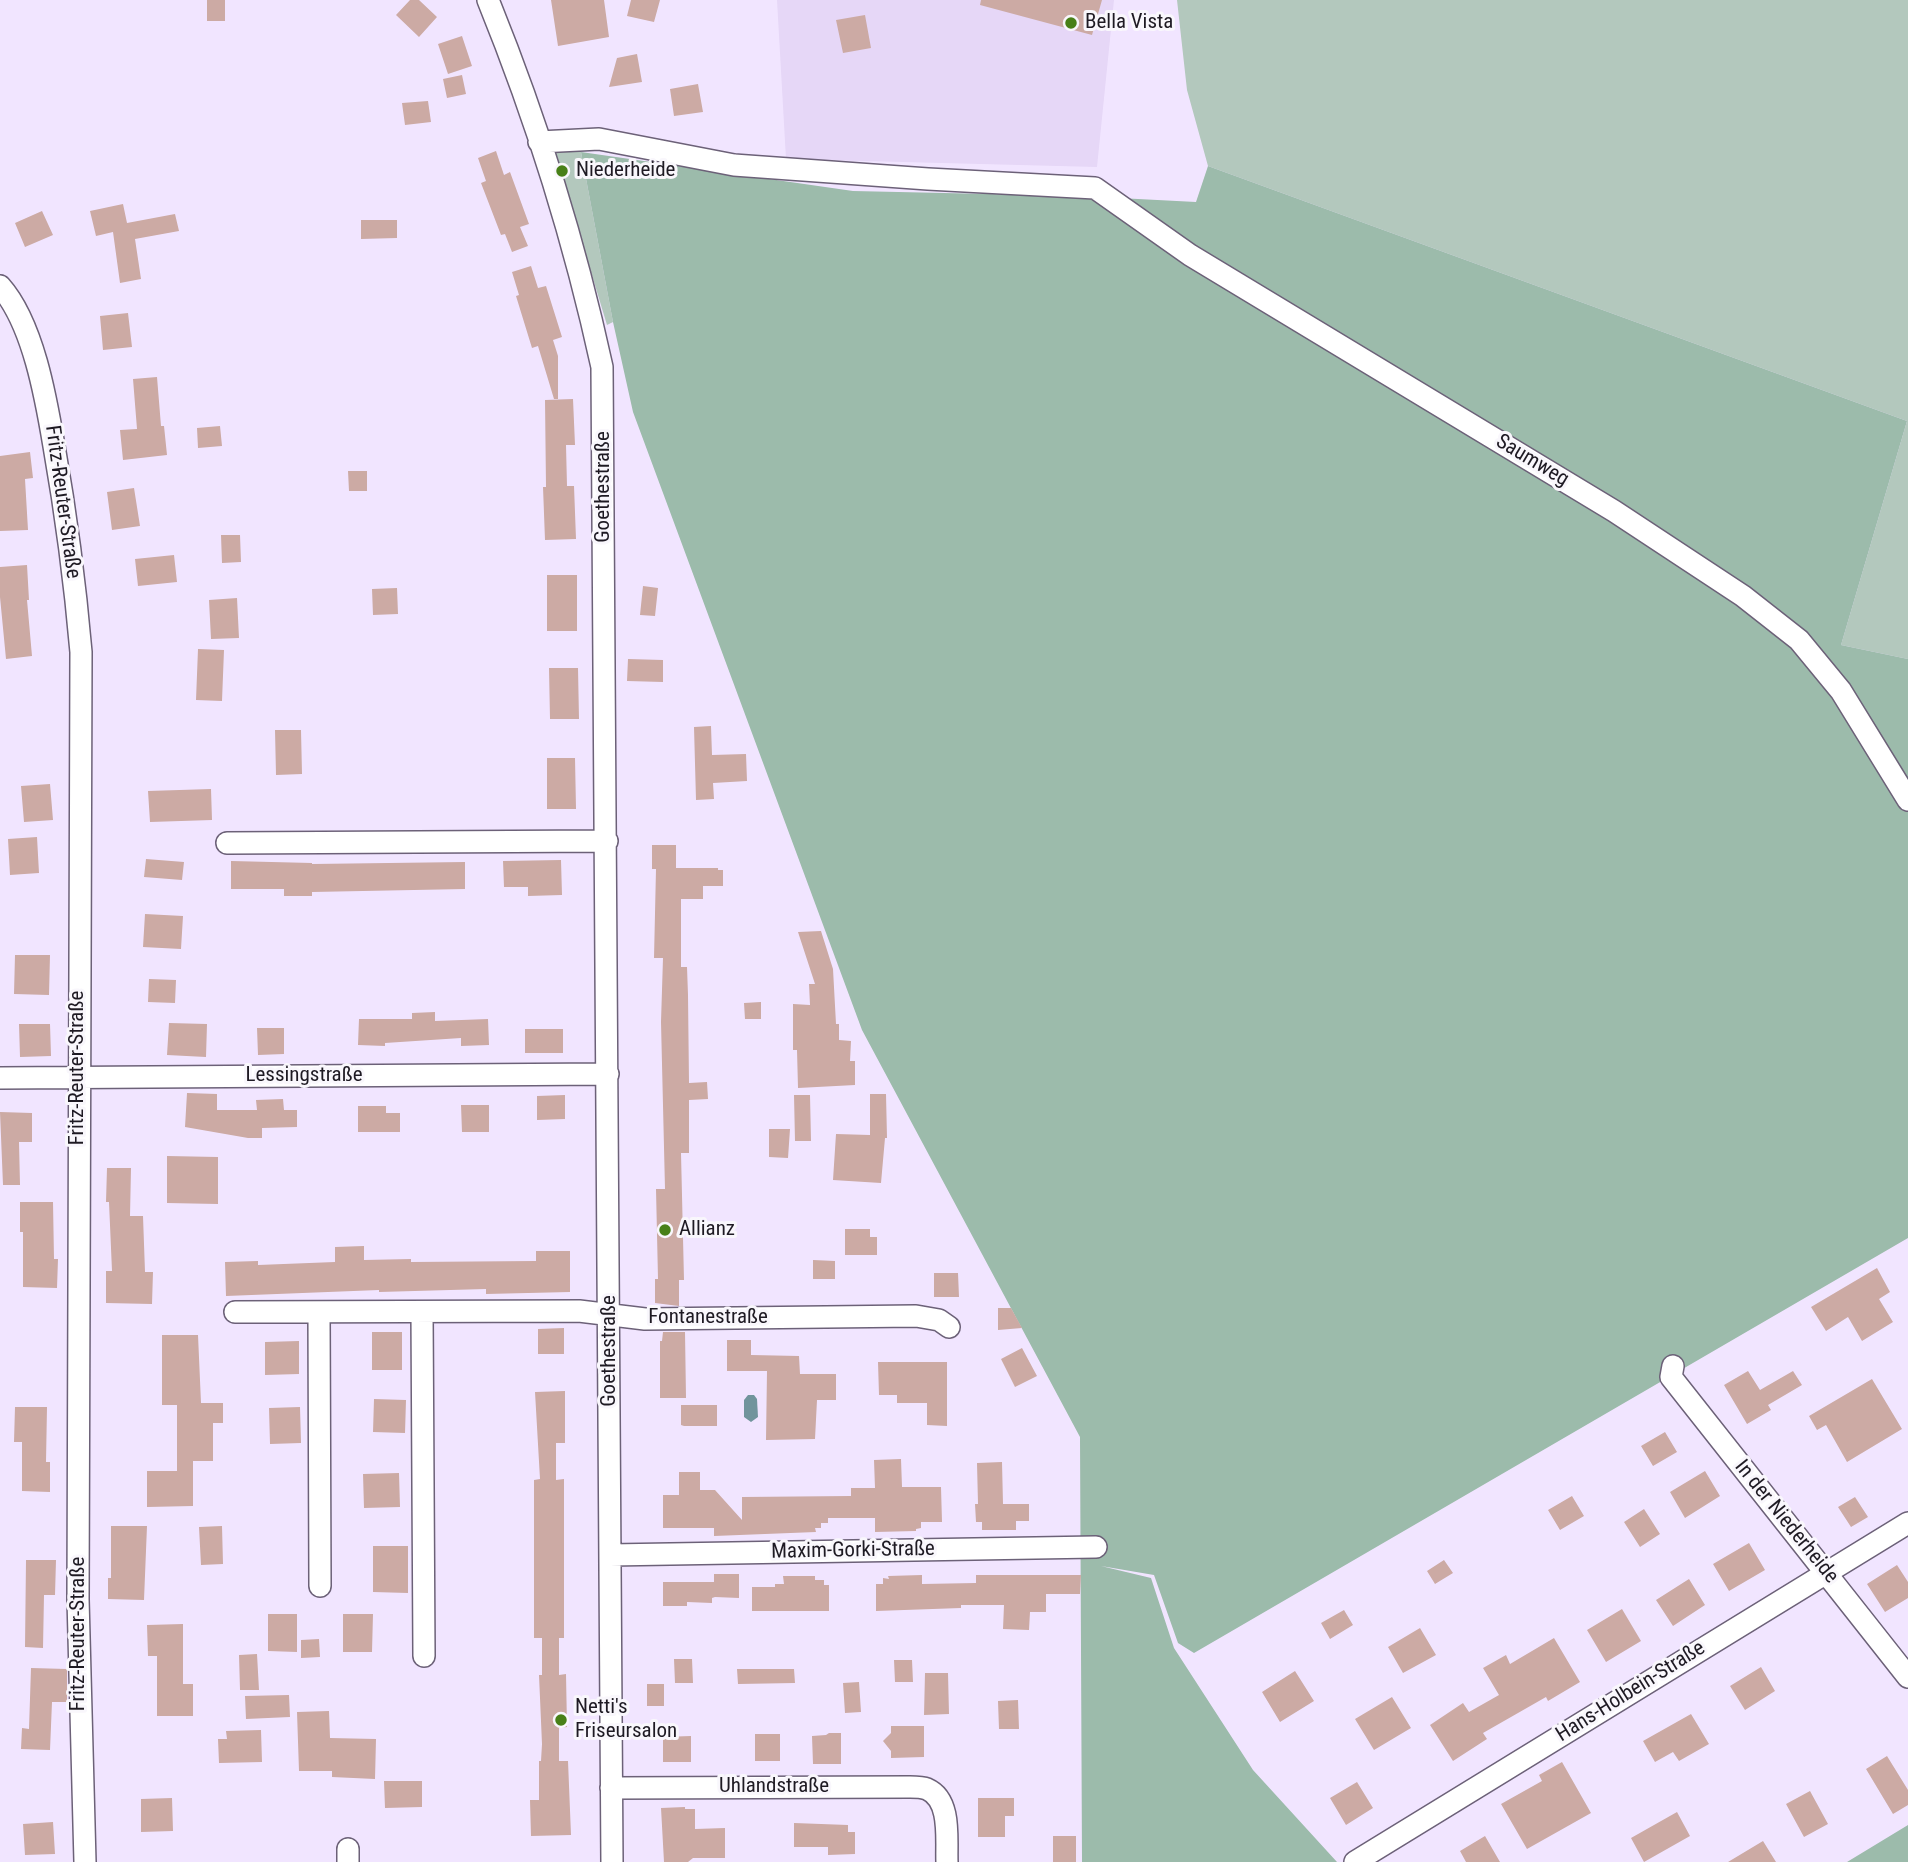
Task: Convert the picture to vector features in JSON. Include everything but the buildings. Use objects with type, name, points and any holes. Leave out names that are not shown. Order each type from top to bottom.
[{"type":"street","name":"Goethestraße","points":[[488,0],[539,142],[583,287],[602,368],[612,1862]]},
{"type":"street","name":"Saumweg","points":[[539,142],[599,139],[734,165],[928,180],[1095,188],[1190,255],[1614,511],[1743,596],[1799,640],[1841,691],[1908,800]]},
{"type":"street","name":"Fritz-Reuter-Straße","points":[[0,286],[22,324],[40,373],[67,519],[81,673],[78,1599],[85,1862]]},
{"type":"street","points":[[227,843],[607,841]]},
{"type":"street","name":"Lessingstraße","points":[[0,1078],[608,1074]]},
{"type":"street","name":"Fontanestraße","points":[[234,1312],[579,1311],[645,1319],[916,1316],[939,1320],[949,1327]]},
{"type":"street","points":[[319,1312],[320,1586]]},
{"type":"street","points":[[422,1312],[424,1656]]},
{"type":"street","name":"In der Niederheide","points":[[1674,1366],[1671,1377],[1908,1677]]},
{"type":"street","name":"Hans-Holbein-Straße","points":[[1355,1862],[1908,1523]]},
{"type":"street","name":"Maxim-Gorki-Straße","points":[[610,1555],[1096,1547]]},
{"type":"street","name":"Uhlandstraße","points":[[611,1788],[927,1789],[944,1811],[947,1862]]},
{"type":"shaded area","points":[[777,0],[1114,0],[1097,167],[786,159]]},
{"type":"shaded area","points":[[1177,0],[1908,0],[1908,659],[1841,645],[1907,421],[1208,166],[1187,90]]},
{"type":"shaded area","points":[[568,143],[581,152],[613,322],[607,325],[554,149]]},
{"type":"shaded area","points":[[581,152],[853,191],[1080,196],[1196,202],[1208,166],[1907,421],[1841,645],[1908,659],[1908,1238],[1194,1653],[1178,1643],[1154,1575],[1101,1566],[1151,1578],[1174,1648],[1253,1770],[1337,1862],[1082,1862],[1080,1437],[862,1030],[633,412]]},
{"type":"shaded area","points":[[748,1395],[754,1395],[757,1399],[758,1417],[751,1422],[744,1417],[744,1400]]},
{"type":"shaded area","points":[[1908,1825],[1908,1862],[1847,1862]]},
{"type":"place","name":"Bella Vista","points":[[1071,23]]},
{"type":"place","name":"Niederheide","points":[[562,171]]},
{"type":"place","name":"Allianz","points":[[665,1230]]},
{"type":"place","name":"Netti's Friseursalon","points":[[561,1720]]}]
